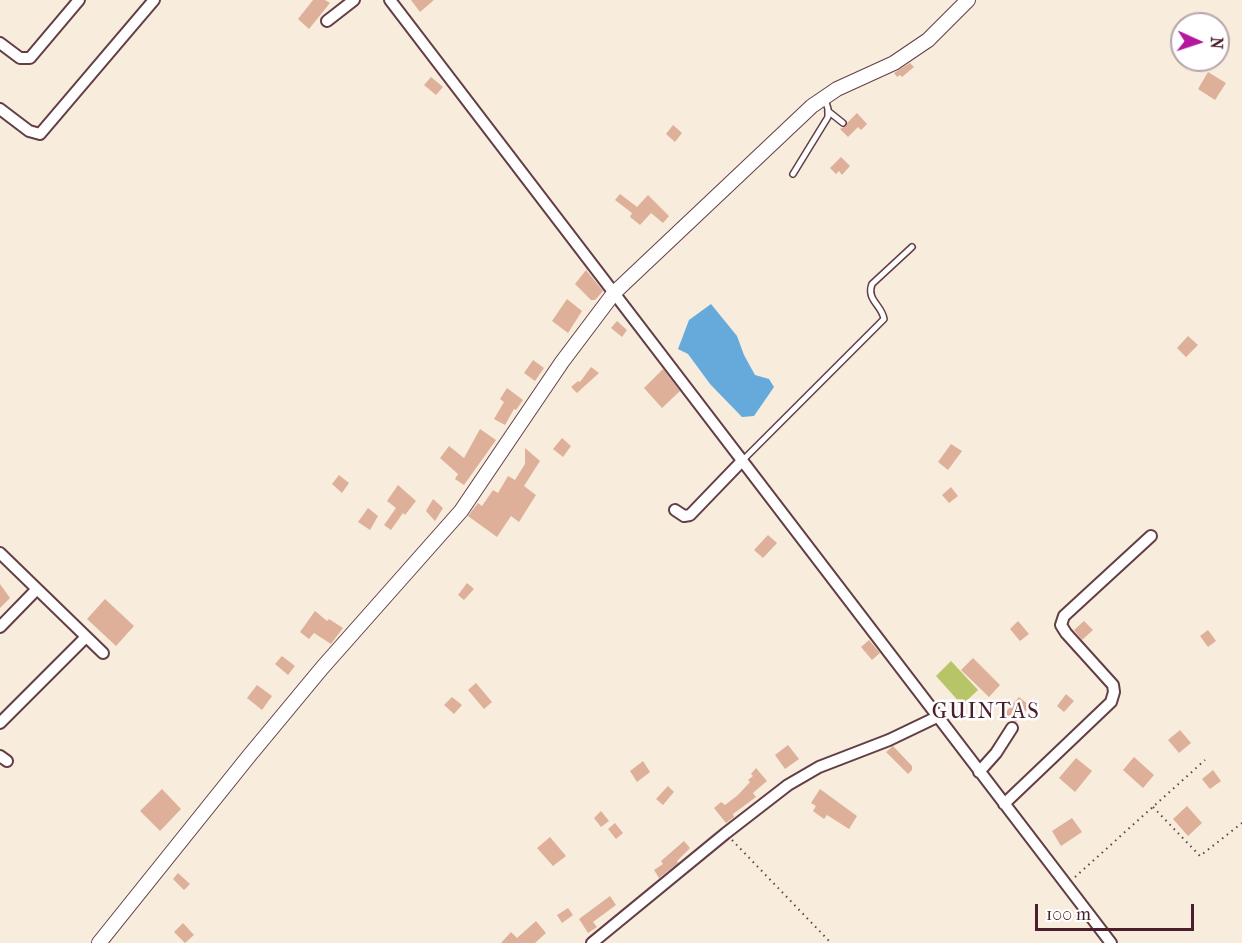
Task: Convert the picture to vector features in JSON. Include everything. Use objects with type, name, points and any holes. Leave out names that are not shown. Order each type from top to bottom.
[{"type":"street","points":[[0,43],[20,58],[30,58],[79,0]]},
{"type":"street","points":[[0,109],[29,131],[40,134],[154,0]]},
{"type":"street","points":[[327,21],[354,0]]},
{"type":"street","points":[[390,0],[1111,943]]},
{"type":"street","points":[[99,943],[322,668],[461,511],[562,362],[614,292],[812,106],[826,104],[837,89],[903,57],[928,40],[968,0]]},
{"type":"street","points":[[675,510],[684,516],[690,515],[742,461]]},
{"type":"street","points":[[1004,804],[1111,702],[1114,692],[1113,685],[1061,625],[1064,616],[1151,536]]},
{"type":"street","points":[[0,553],[103,653]]},
{"type":"street","points":[[0,627],[37,589]]},
{"type":"street","points":[[0,723],[86,637]]},
{"type":"street","points":[[592,943],[788,785],[819,767],[889,740],[937,717]]},
{"type":"street","points":[[979,772],[996,753],[1012,728]]},
{"type":"lane","points":[[826,104],[843,123]]},
{"type":"lane","points":[[793,174],[825,122],[826,104]]},
{"type":"lane","points":[[742,461],[884,319],[883,311],[872,299],[870,291],[872,284],[912,246]]},
{"type":"path","points":[[1066,885],[1205,760]]},
{"type":"path","points":[[1153,807],[1200,856],[1242,823]]},
{"type":"path","points":[[726,833],[831,943]]},
{"type":"green space","points":[[951,661],[978,690],[962,705],[936,676]]},
{"type":"water","points":[[711,304],[737,336],[755,375],[769,379],[774,387],[754,416],[742,417],[710,384],[688,354],[678,349],[689,320]]},
{"type":"building","points":[[313,0],[325,0],[330,3],[309,29],[298,19]]},
{"type":"building","points":[[411,0],[434,0],[420,12]]},
{"type":"building","points":[[910,63],[914,67],[902,77],[900,75],[897,77],[894,73]]},
{"type":"building","points":[[1208,72],[1226,83],[1215,100],[1198,89]]},
{"type":"building","points":[[431,77],[443,87],[436,95],[424,85]]},
{"type":"building","points":[[857,113],[867,124],[861,130],[858,127],[848,137],[840,129],[846,126]]},
{"type":"building","points":[[673,125],[682,133],[675,142],[666,134]]},
{"type":"building","points":[[841,157],[850,166],[842,175],[839,171],[836,174],[830,168]]},
{"type":"building","points":[[620,194],[637,207],[648,195],[669,216],[663,223],[651,213],[640,225],[630,217],[632,213],[615,200]]},
{"type":"building","points":[[586,270],[603,291],[595,300],[591,300],[575,284]]},
{"type":"building","points":[[567,299],[582,311],[568,333],[552,321]]},
{"type":"building","points":[[617,321],[627,330],[622,337],[611,328]]},
{"type":"building","points":[[1188,336],[1198,345],[1186,357],[1177,348]]},
{"type":"building","points":[[533,360],[544,368],[535,381],[524,373]]},
{"type":"building","points":[[591,367],[599,373],[577,393],[571,387],[578,381],[580,382]]},
{"type":"building","points":[[663,369],[680,391],[662,408],[644,388]]},
{"type":"building","points":[[507,388],[523,400],[516,410],[514,409],[505,425],[494,419],[504,402],[500,399]]},
{"type":"building","points":[[480,429],[496,440],[464,485],[455,479],[458,474],[440,458],[449,446],[464,458]]},
{"type":"building","points":[[562,438],[571,446],[563,457],[553,449]]},
{"type":"building","points":[[951,444],[962,451],[948,470],[938,462]]},
{"type":"building","points":[[525,448],[540,461],[524,486],[536,495],[519,522],[511,516],[497,537],[468,516],[478,503],[482,506],[493,490],[498,493],[508,476],[515,480],[525,464]]},
{"type":"building","points":[[339,475],[349,483],[342,493],[332,484]]},
{"type":"building","points":[[398,485],[416,501],[405,515],[403,513],[391,530],[384,525],[396,508],[387,501]]},
{"type":"building","points":[[951,487],[958,496],[949,503],[942,495]]},
{"type":"building","points":[[433,499],[443,508],[435,521],[426,511]]},
{"type":"building","points":[[368,508],[378,516],[370,530],[358,522]]},
{"type":"building","points":[[768,535],[777,543],[763,558],[754,550]]},
{"type":"building","points":[[467,583],[474,589],[464,600],[458,595]]},
{"type":"building","points":[[0,584],[10,598],[0,608]]},
{"type":"building","points":[[105,599],[134,626],[116,646],[87,619]]},
{"type":"building","points":[[315,611],[327,621],[329,619],[343,628],[331,644],[314,633],[309,639],[300,632]]},
{"type":"building","points":[[1018,621],[1029,634],[1020,641],[1010,629]]},
{"type":"building","points":[[1084,621],[1093,630],[1082,640],[1074,630]]},
{"type":"building","points":[[1208,630],[1216,641],[1208,647],[1200,636]]},
{"type":"building","points":[[869,640],[880,653],[872,660],[861,647]]},
{"type":"building","points":[[282,656],[295,666],[288,675],[275,664]]},
{"type":"building","points":[[973,658],[1000,685],[989,697],[961,670]]},
{"type":"building","points":[[476,683],[492,702],[484,709],[468,690]]},
{"type":"building","points":[[257,685],[272,696],[262,710],[247,698]]},
{"type":"building","points":[[1066,694],[1074,701],[1064,712],[1057,706]]},
{"type":"building","points":[[452,697],[462,705],[454,714],[444,705]]},
{"type":"building","points":[[1019,697],[1030,706],[1016,722],[1004,714]]},
{"type":"building","points":[[1180,730],[1191,743],[1179,753],[1168,740]]},
{"type":"building","points":[[788,745],[799,759],[785,769],[775,755]]},
{"type":"building","points":[[893,746],[912,766],[908,774],[886,752]]},
{"type":"building","points":[[1134,757],[1154,775],[1143,788],[1123,770]]},
{"type":"building","points":[[1076,758],[1092,771],[1075,792],[1059,778]]},
{"type":"building","points":[[643,761],[650,772],[637,782],[630,771]]},
{"type":"building","points":[[756,768],[767,781],[753,793],[756,797],[733,814],[734,817],[726,823],[714,808],[721,802],[725,805],[738,795],[750,782],[748,780],[753,776],[751,774]]},
{"type":"building","points":[[1213,770],[1221,781],[1210,789],[1202,779]]},
{"type":"building","points":[[668,786],[674,792],[663,805],[656,799]]},
{"type":"building","points":[[162,789],[181,809],[160,831],[140,811]]},
{"type":"building","points":[[820,789],[857,816],[849,829],[827,815],[824,819],[813,811],[816,806],[811,803]]},
{"type":"building","points":[[1187,806],[1202,823],[1188,836],[1173,819]]},
{"type":"building","points":[[601,811],[609,821],[601,827],[594,818]]},
{"type":"building","points":[[1072,818],[1082,832],[1061,846],[1052,831]]},
{"type":"building","points":[[615,823],[623,833],[616,839],[608,829]]},
{"type":"building","points":[[550,837],[566,856],[553,866],[537,848]]},
{"type":"building","points":[[684,841],[690,848],[677,861],[678,863],[659,878],[654,870],[663,864],[661,861]]},
{"type":"building","points":[[178,873],[190,884],[184,890],[173,879]]},
{"type":"building","points":[[610,896],[616,905],[593,922],[597,927],[588,933],[579,919]]},
{"type":"building","points":[[568,908],[573,915],[562,923],[557,915]]},
{"type":"building","points":[[536,921],[546,933],[535,943],[501,943],[511,932],[517,938]]},
{"type":"building","points":[[183,923],[194,935],[185,943],[174,932]]},
{"type":"district","name":"GUINTAS","points":[[986,713]]}]
